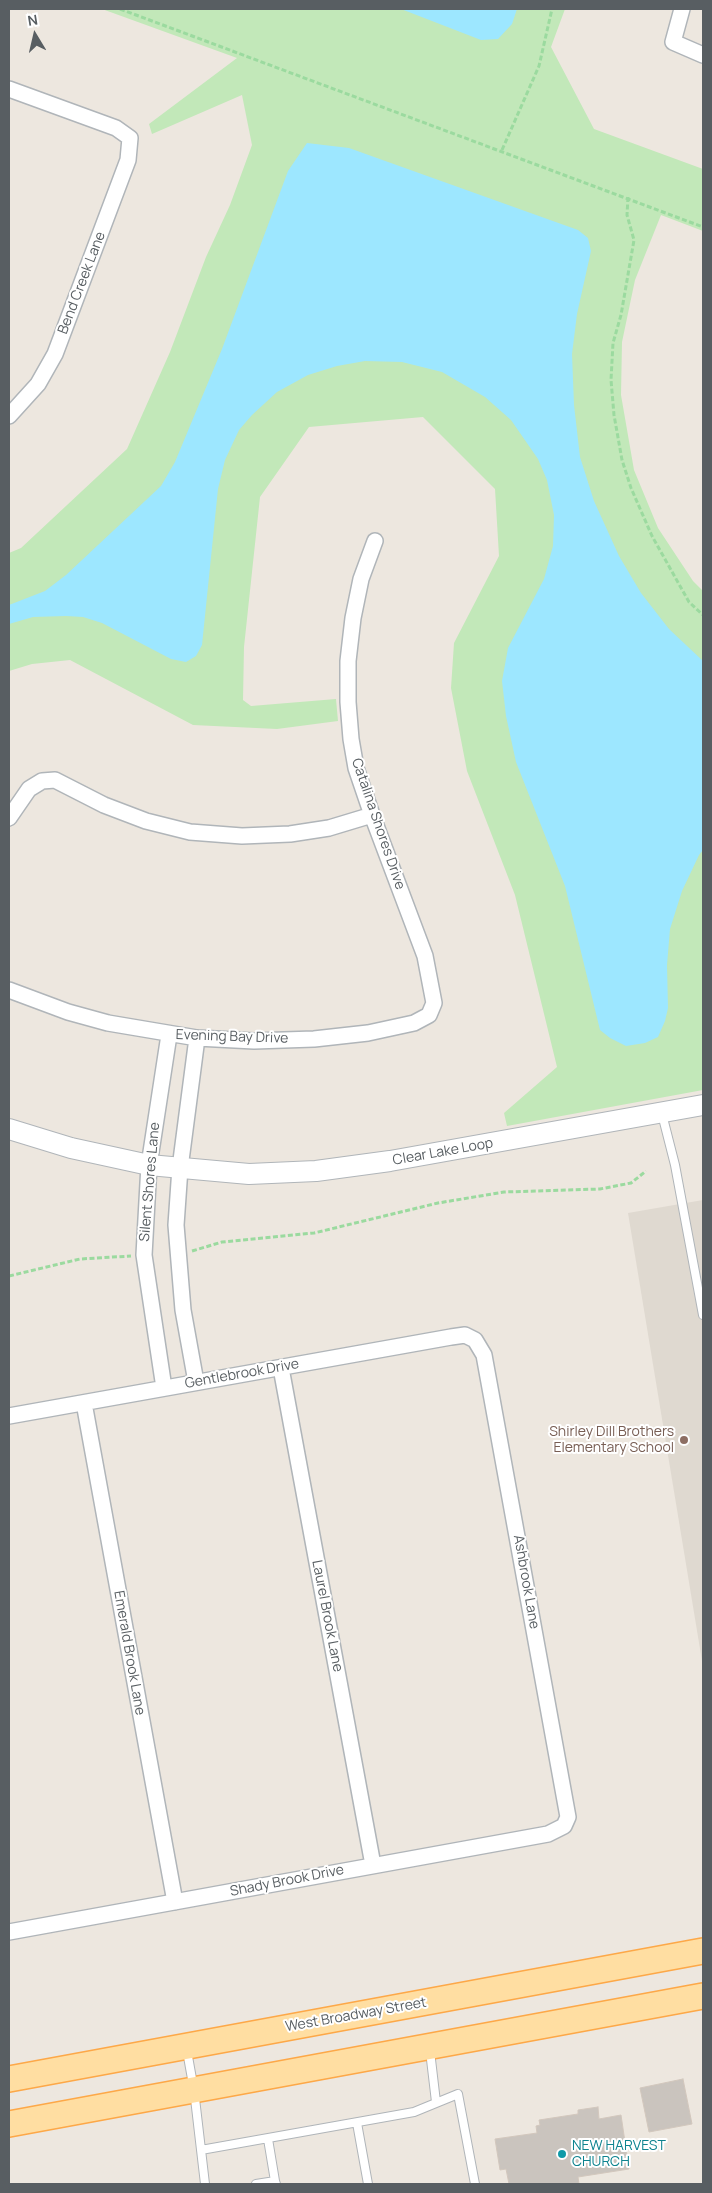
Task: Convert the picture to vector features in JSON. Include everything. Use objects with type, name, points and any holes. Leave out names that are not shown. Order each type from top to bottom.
[{"type":"main road","name":"West Broadway Street","points":[[9,2079],[703,1954]]},
{"type":"main road","points":[[9,2124],[703,1996]]},
{"type":"street","points":[[682,9],[673,42],[703,55]]},
{"type":"street","name":"Bend Creek Lane","points":[[9,89],[116,128],[130,138],[128,160],[55,354],[38,384],[9,416]]},
{"type":"street","name":"Catalina Shores Drive","points":[[375,541],[361,579],[355,608],[348,670],[350,739],[356,768],[372,815],[425,956],[434,1003],[430,1016]]},
{"type":"street","points":[[9,818],[29,789],[42,781],[55,780],[104,805],[146,821],[190,832],[242,836],[290,834],[329,828],[372,815]]},
{"type":"street","name":"Evening Bay Drive","points":[[9,990],[84,1017],[169,1035],[198,1038],[254,1041],[314,1039],[368,1033],[414,1023],[430,1016]]},
{"type":"street","name":"Silent Shores Lane","points":[[164,1388],[144,1255],[149,1165],[169,1035]]},
{"type":"street","name":"Silent Shores Lane","points":[[196,1382],[183,1310],[177,1234],[180,1168],[198,1038]]},
{"type":"street","name":"Clear Lake Loop","points":[[9,1129],[71,1148],[149,1165],[249,1174],[316,1171],[390,1162],[703,1105]]},
{"type":"street","name":"Gentlebrook Drive","points":[[9,1416],[451,1337],[465,1335],[475,1340]]},
{"type":"street","name":"Ashbrook Lane","points":[[475,1340],[484,1355],[486,1365],[568,1808],[568,1817],[564,1826]]},
{"type":"street","name":"Laurel Brook Lane","points":[[281,1368],[373,1865]]},
{"type":"street","name":"Emerald Brook Lane","points":[[84,1404],[175,1902]]},
{"type":"street","name":"Shady Brook Drive","points":[[9,1932],[548,1834],[564,1826]]},
{"type":"lane","points":[[661,1112],[675,1165],[703,1315]]},
{"type":"lane","points":[[186,2046],[194,2090],[205,2184]]},
{"type":"lane","points":[[430,2046],[436,2102]]},
{"type":"lane","points":[[201,2150],[414,2112],[458,2094],[475,2184]]},
{"type":"lane","points":[[358,2123],[368,2184]]},
{"type":"lane","points":[[256,2184],[275,2183],[268,2139]]},
{"type":"path","points":[[120,9],[703,226]]},
{"type":"path","points":[[502,150],[538,66],[552,9]]},
{"type":"path","points":[[628,197],[627,214],[634,240],[613,343],[611,380],[614,416],[622,460],[631,488],[652,536],[689,602],[703,616]]},
{"type":"path","points":[[197,1251],[222,1242],[314,1233],[438,1203],[504,1192],[600,1189],[630,1183],[646,1171]]},
{"type":"path","points":[[9,1276],[80,1259],[132,1256]]},
{"type":"shaded area","name":"Shirley Dill Brothers Elementary School","points":[[703,1200],[703,1667],[628,1213]]},
{"type":"green space","points":[[102,9],[565,9],[551,47],[594,129],[703,169],[703,231],[661,215],[635,280],[622,342],[621,395],[634,470],[658,528],[693,581],[703,591],[703,1090],[507,1126],[504,1113],[557,1067],[515,895],[467,771],[451,688],[454,643],[499,556],[495,489],[423,417],[309,427],[260,497],[244,647],[243,700],[251,706],[336,699],[338,721],[277,729],[193,725],[70,660],[32,664],[9,671],[9,553],[21,548],[127,449],[170,352],[206,257],[230,205],[252,145],[242,95],[152,134],[149,124],[237,58]]},
{"type":"water","points":[[401,9],[517,9],[512,24],[498,39],[481,40]]},
{"type":"water","points":[[307,143],[349,148],[578,230],[588,238],[591,251],[577,314],[572,354],[574,405],[580,457],[594,501],[619,556],[641,593],[669,629],[703,661],[703,850],[682,891],[670,929],[667,965],[668,1008],[665,1021],[658,1037],[645,1043],[626,1046],[610,1038],[600,1030],[565,886],[516,762],[506,716],[502,681],[508,648],[544,579],[553,546],[554,515],[547,480],[538,459],[511,420],[485,397],[442,372],[402,362],[365,361],[337,366],[308,375],[277,392],[239,430],[225,460],[218,489],[202,645],[196,656],[186,662],[171,659],[102,623],[83,617],[33,617],[9,624],[9,605],[45,591],[66,575],[161,486],[175,462],[222,349],[288,171]]},
{"type":"building","points":[[683,2079],[692,2124],[649,2132],[640,2088]]},
{"type":"building","name":"NEW HARVEST CHURCH","points":[[598,2107],[599,2119],[621,2115],[629,2169],[578,2177],[579,2184],[509,2184],[506,2169],[500,2170],[495,2139],[537,2133],[536,2126],[540,2125],[539,2120],[578,2114],[578,2110]]},
{"type":"place","name":"Shirley Dill Brothers Elementary School","points":[[684,1440]]},
{"type":"place","name":"NEW HARVEST CHURCH","points":[[562,2154]]}]
